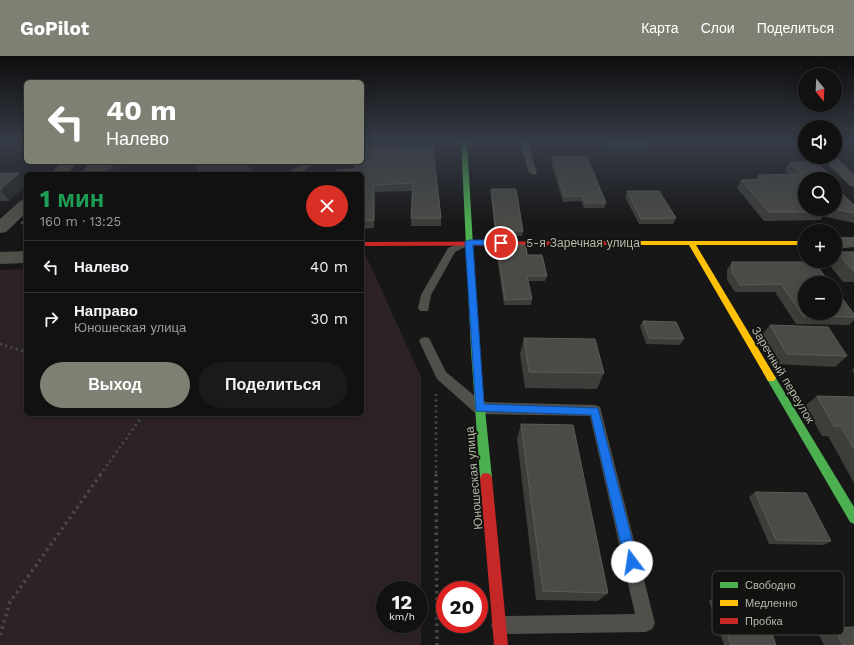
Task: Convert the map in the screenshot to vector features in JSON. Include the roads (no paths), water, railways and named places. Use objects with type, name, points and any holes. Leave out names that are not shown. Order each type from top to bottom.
[{"type":"street","name":"Юношеская улица","points":[[465,168],[479,408],[501,645]]},
{"type":"street","points":[[840,168],[854,182]]},
{"type":"street","points":[[0,228],[24,206]]},
{"type":"street","name":"5-я Заречная улица","points":[[364,244],[469,242],[692,244],[798,243]]},
{"type":"street","points":[[842,243],[854,242]]},
{"type":"street","name":"Заречный переулок","points":[[692,244],[854,518]]},
{"type":"street","points":[[0,258],[24,257]]},
{"type":"lane","points":[[532,168],[533,173]]},
{"type":"lane","points":[[424,308],[426,295],[451,250],[469,242]]},
{"type":"lane","points":[[425,341],[441,375],[479,408],[595,411],[646,623],[500,625]]}]
